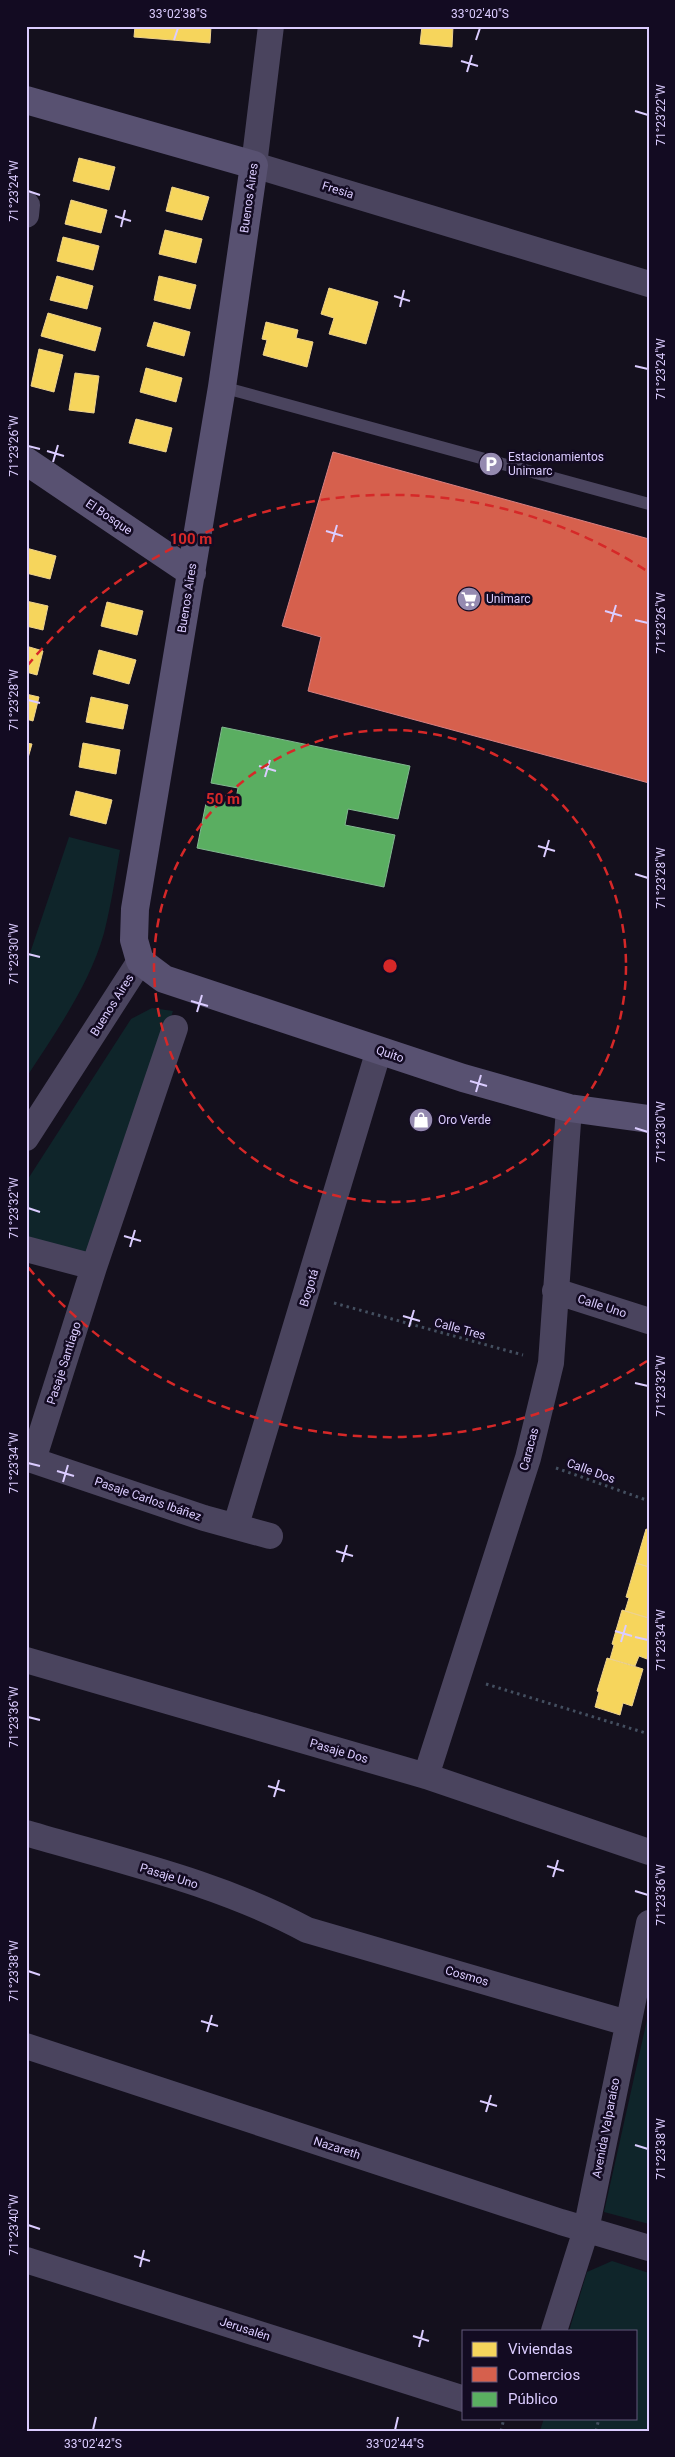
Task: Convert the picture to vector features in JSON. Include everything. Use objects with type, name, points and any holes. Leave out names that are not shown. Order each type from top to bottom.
[{"type":"main road","name":"Fresia","points":[[26,100],[254,165]]},
{"type":"main road","name":"Buenos Aires","points":[[140,961],[134,940],[135,909],[222,386],[254,165]]},
{"type":"main road","name":"El Bosque","points":[[26,461],[192,573]]},
{"type":"main road","name":"Quito","points":[[140,961],[164,979],[462,1078],[569,1108],[649,1119]]},
{"type":"street","name":"Buenos Aires","points":[[254,165],[271,26]]},
{"type":"street","name":"Fresia","points":[[254,165],[649,284]]},
{"type":"street","name":"Buenos Aires","points":[[26,1138],[140,961]]},
{"type":"street","name":"Pasaje Santiago","points":[[30,1459],[175,1028]]},
{"type":"street","name":"Bogotá","points":[[236,1525],[307,1296],[379,1050]]},
{"type":"street","name":"Caracas","points":[[426,1776],[460,1676],[528,1458],[551,1363],[569,1108]]},
{"type":"street","points":[[26,1249],[94,1267]]},
{"type":"street","name":"Calle Uno","points":[[555,1291],[649,1321]]},
{"type":"street","name":"Pasaje Carlos Ibáñez","points":[[30,1459],[204,1518],[236,1525],[270,1536]]},
{"type":"street","name":"Pasaje Dos","points":[[26,1660],[426,1776],[649,1852]]},
{"type":"street","name":"Pasaje Uno","points":[[26,1833],[224,1893],[269,1909],[307,1930]]},
{"type":"street","name":"Avenida Valparaíso","points":[[554,2330],[586,2230],[649,1923]]},
{"type":"street","name":"Cosmos","points":[[307,1930],[627,2023]]},
{"type":"street","name":"Nazareth","points":[[26,2046],[586,2230],[649,2248]]},
{"type":"street","name":"Jerusalén","points":[[26,2260],[462,2398]]},
{"type":"lane","points":[[222,386],[649,504]]},
{"type":"path","name":"Calle Tres","points":[[307,1296],[551,1363]]},
{"type":"path","name":"Calle Dos","points":[[528,1458],[649,1501]]},
{"type":"path","points":[[460,1676],[649,1734]]},
{"type":"green space","points":[[69,837],[120,850],[113,892],[104,933],[90,972],[26,1078],[26,965]]},
{"type":"green space","points":[[152,1008],[173,1011],[94,1251],[82,1255],[26,1239],[26,1182],[131,1019]]},
{"type":"green space","points":[[649,2011],[649,2224],[604,2212]]},
{"type":"green space","points":[[612,2261],[649,2273],[649,2431],[540,2431],[543,2420],[638,2420],[638,2330],[569,2330],[587,2272]]},
{"type":"building: Viviendas","points":[[135,26],[211,26],[210,43],[134,37]]},
{"type":"building: Viviendas","points":[[422,26],[453,26],[452,47],[420,44]]},
{"type":"building: Viviendas","points":[[79,158],[115,167],[109,190],[73,181]]},
{"type":"building: Viviendas","points":[[172,187],[209,197],[202,220],[166,211]]},
{"type":"building: Viviendas","points":[[71,200],[107,210],[101,233],[65,224]]},
{"type":"building: Viviendas","points":[[165,230],[202,239],[196,263],[159,254]]},
{"type":"building: Viviendas","points":[[63,237],[99,246],[93,270],[57,261]]},
{"type":"building: Viviendas","points":[[57,276],[93,286],[87,309],[50,300]]},
{"type":"building: Viviendas","points":[[159,276],[196,285],[190,309],[154,300]]},
{"type":"building: Viviendas","points":[[329,288],[378,302],[366,344],[329,334],[334,318],[321,314]]},
{"type":"building: Viviendas","points":[[48,313],[101,328],[95,351],[41,336]]},
{"type":"building: Viviendas","points":[[154,322],[190,332],[184,356],[147,346]]},
{"type":"building: Viviendas","points":[[266,322],[298,330],[296,338],[313,342],[307,367],[263,355],[267,340],[262,339]]},
{"type":"building: Viviendas","points":[[39,349],[63,355],[54,392],[31,386]]},
{"type":"building: Viviendas","points":[[146,368],[182,378],[176,402],[140,392]]},
{"type":"building: Viviendas","points":[[75,373],[99,376],[94,413],[69,410]]},
{"type":"building: Viviendas","points":[[136,419],[172,428],[166,452],[129,443]]},
{"type":"building: Viviendas","points":[[26,548],[56,556],[50,579],[26,573]]},
{"type":"building: Viviendas","points":[[26,601],[48,606],[43,630],[26,626]]},
{"type":"building: Viviendas","points":[[107,602],[143,611],[137,635],[101,626]]},
{"type":"building: Viviendas","points":[[26,646],[43,651],[37,675],[26,672]]},
{"type":"building: Viviendas","points":[[99,650],[136,660],[129,684],[93,674]]},
{"type":"building: Viviendas","points":[[26,694],[39,697],[33,721],[26,719]]},
{"type":"building: Viviendas","points":[[91,697],[128,705],[123,729],[86,722]]},
{"type":"building: Viviendas","points":[[26,743],[32,744],[26,765]]},
{"type":"building: Viviendas","points":[[83,743],[120,750],[116,774],[79,767]]},
{"type":"building: Viviendas","points":[[76,791],[112,800],[106,824],[70,815]]},
{"type":"building: Viviendas","points":[[646,1529],[649,1530],[649,1567],[636,1563]]},
{"type":"building: Viviendas","points":[[636,1563],[649,1567],[648,1618],[625,1611],[629,1598],[626,1597]]},
{"type":"building: Viviendas","points":[[622,1610],[649,1618],[649,1653],[647,1659],[639,1656],[635,1666],[610,1659],[614,1645],[612,1644]]},
{"type":"building: Viviendas","points":[[607,1658],[643,1669],[632,1706],[623,1703],[620,1715],[595,1707],[599,1692],[597,1691]]},
{"type":"building: Comercios","name":"Unimarc","points":[[333,452],[649,539],[649,783],[308,691],[321,637],[282,626]]},
{"type":"building: Público","points":[[222,727],[410,766],[398,819],[348,809],[345,825],[395,835],[384,887],[197,848],[207,798],[235,804],[238,788],[211,783]]},
{"type":"place","name":"Estacionamientos Unimarc","points":[[491,464]]},
{"type":"place","name":"Unimarc","points":[[469,599]]},
{"type":"place","name":"Oro Verde","points":[[421,1120]]}]
